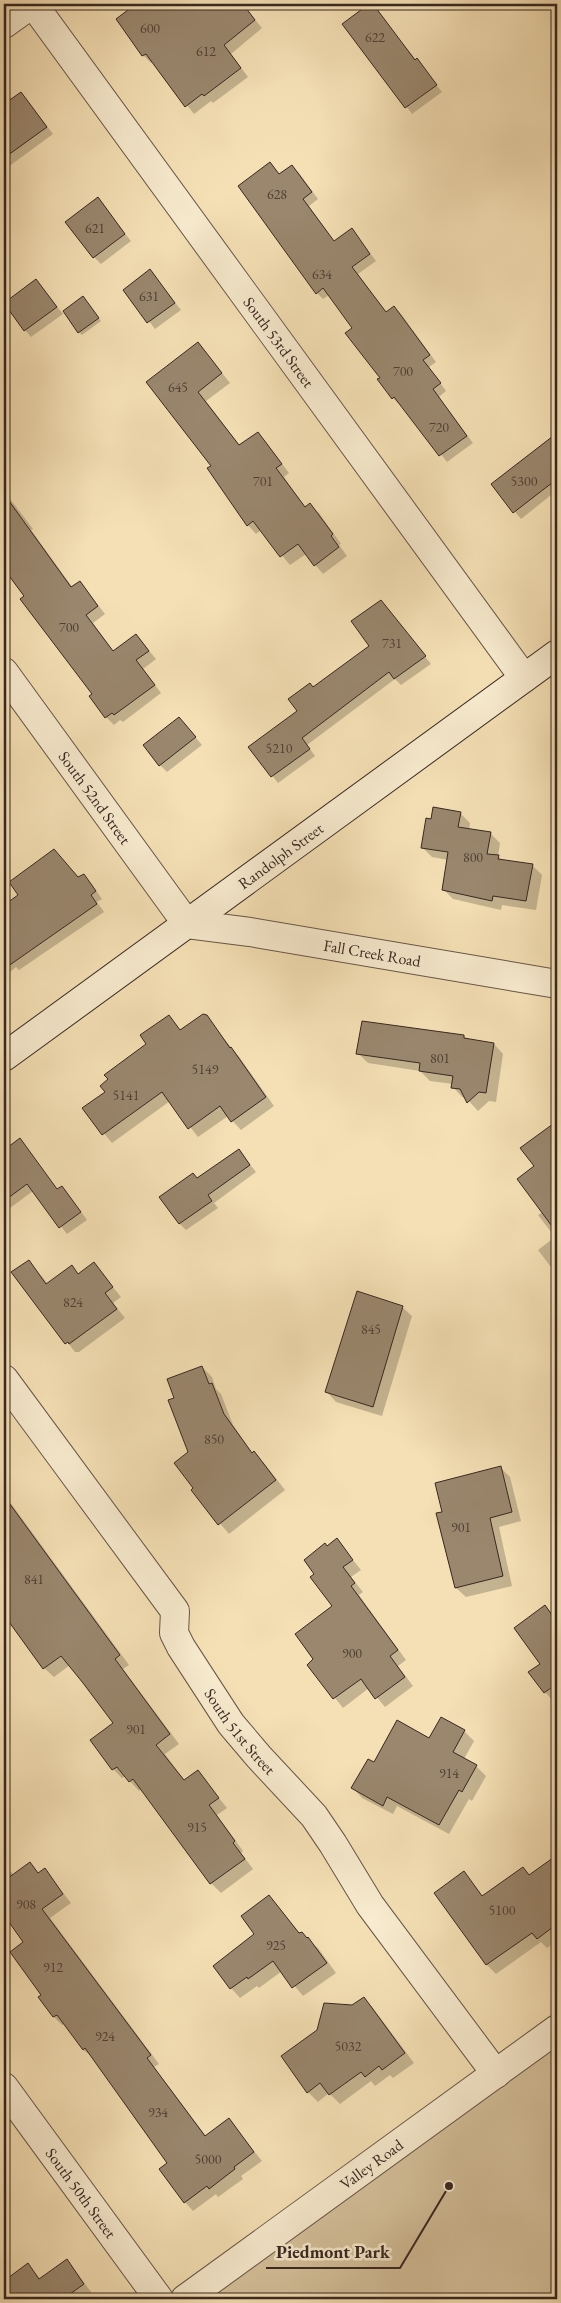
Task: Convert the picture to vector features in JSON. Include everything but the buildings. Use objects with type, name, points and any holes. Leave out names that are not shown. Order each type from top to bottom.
[{"type":"street","points":[[4,24],[32,4]]},
{"type":"street","name":"South 53rd Street","points":[[32,4],[524,678]]},
{"type":"street","name":"Randolph Street","points":[[4,1057],[557,654]]},
{"type":"street","name":"South 52nd Street","points":[[4,672],[186,924]]},
{"type":"street","name":"Fall Creek Road","points":[[186,924],[250,932],[557,984]]},
{"type":"street","name":"South 51st Street","points":[[4,1379],[175,1611],[174,1633],[231,1724],[314,1816],[370,1905],[496,2074]]},
{"type":"street","name":"Valley Road","points":[[185,2299],[557,2029]]},
{"type":"street","name":"South 50th Street","points":[[4,2087],[159,2299]]},
{"type":"shaded area","points":[[557,2029],[557,2299],[185,2299]]},
{"type":"place","name":"Piedmont Park","points":[[449,2186]]}]
